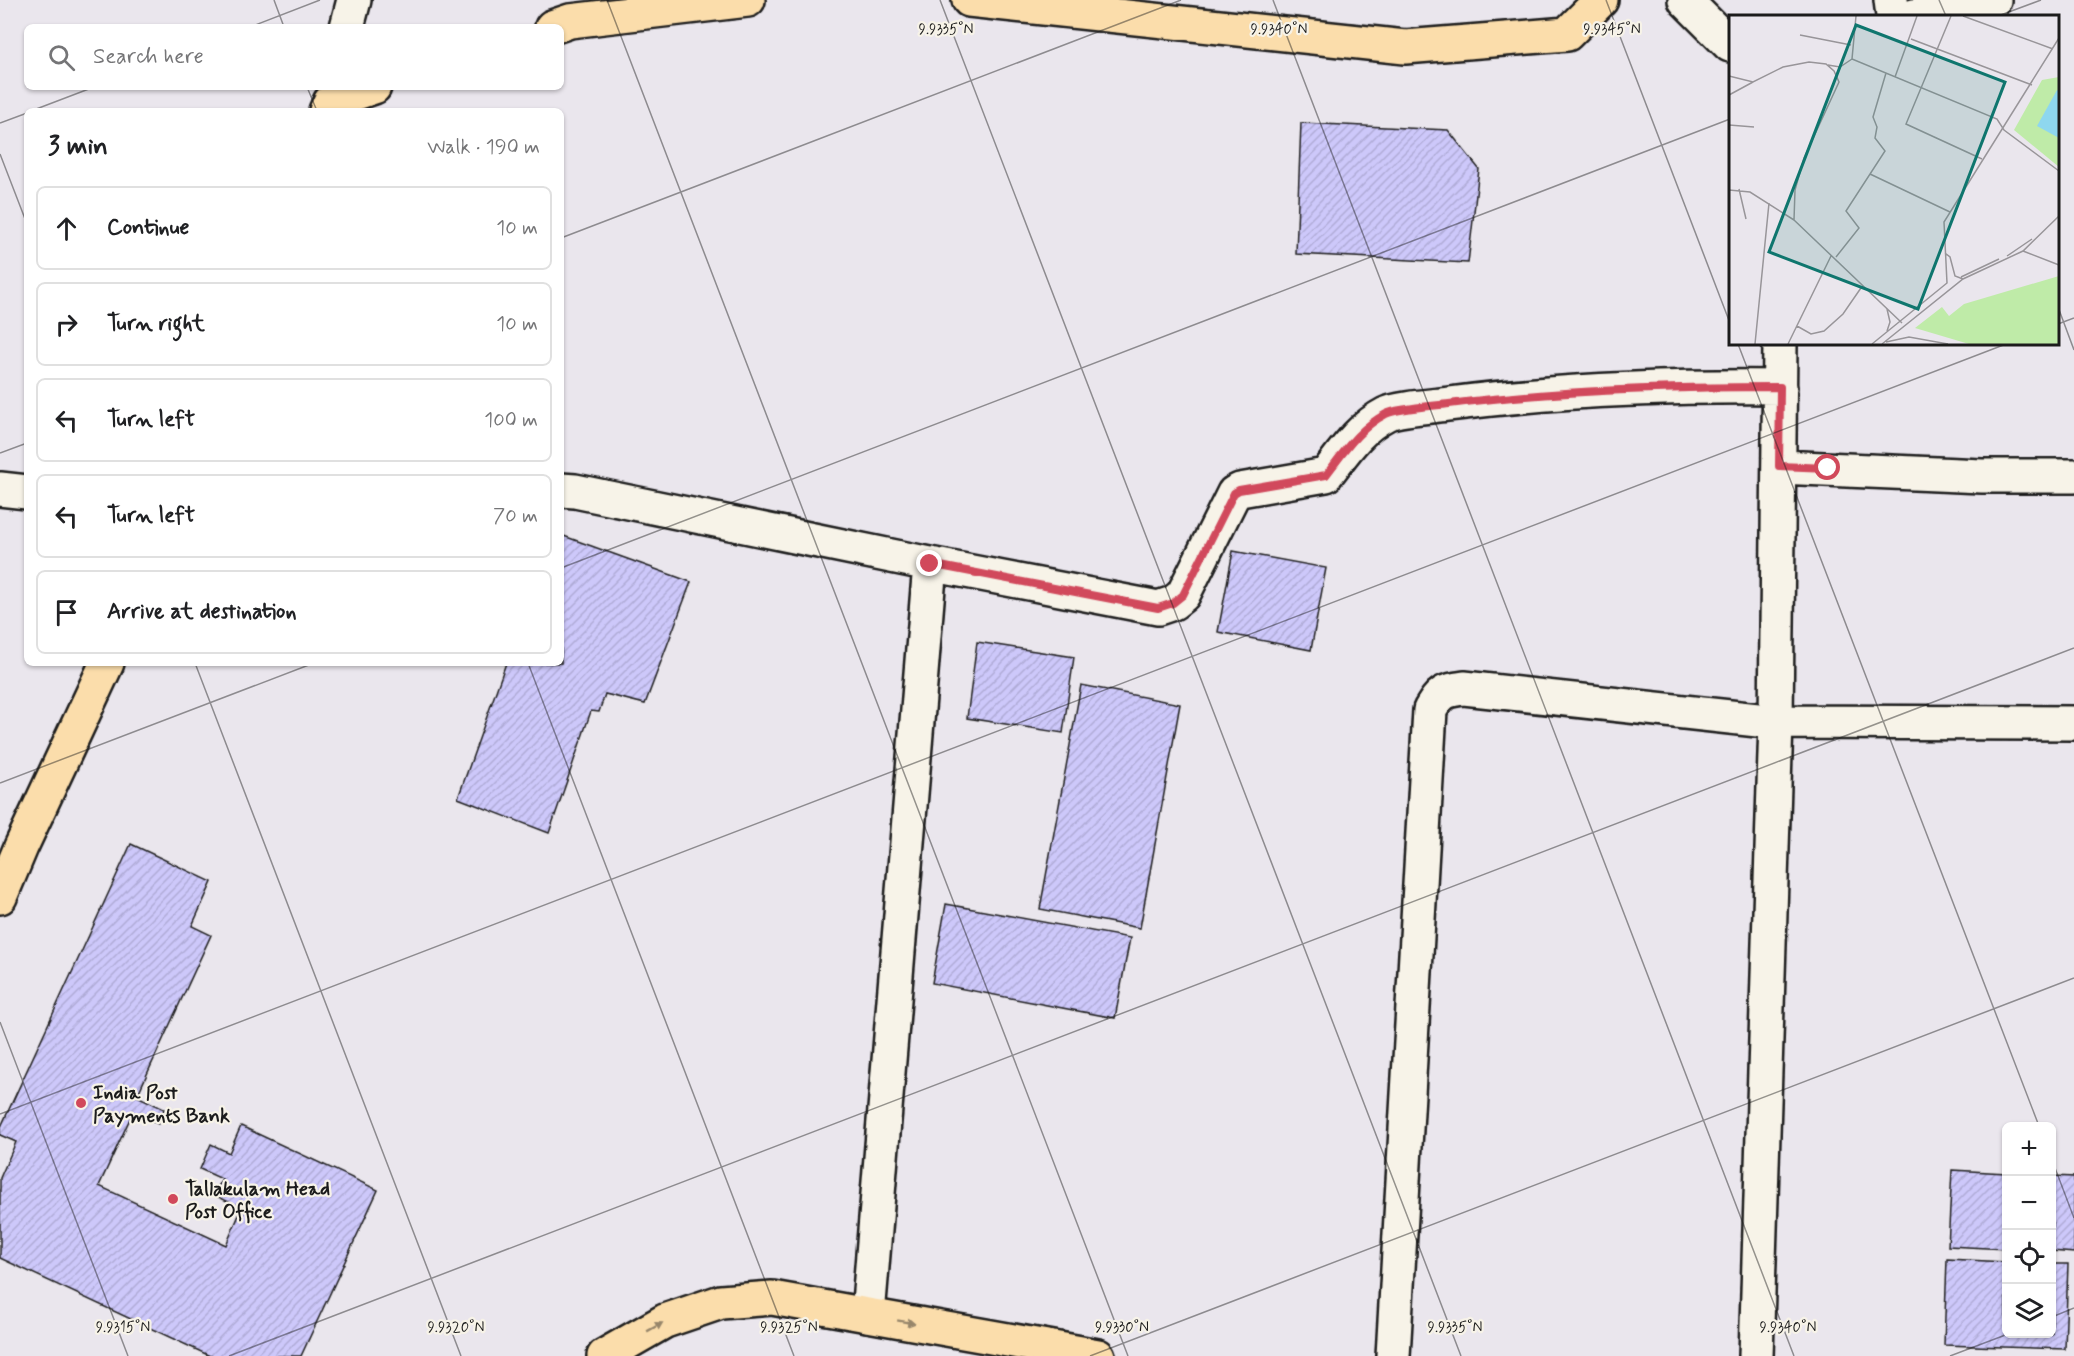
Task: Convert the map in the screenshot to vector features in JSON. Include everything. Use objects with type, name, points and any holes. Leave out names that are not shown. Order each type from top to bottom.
[{"type":"main road","points":[[561,24],[570,21],[748,0]]},
{"type":"main road","points":[[969,0],[1404,47],[1567,34],[1601,0]]},
{"type":"main road","points":[[330,100],[364,90]]},
{"type":"main road","points":[[0,897],[10,844],[105,666]]},
{"type":"main road","points":[[604,1356],[665,1321],[720,1302],[772,1298],[1098,1356]]},
{"type":"street","points":[[348,24],[354,0]]},
{"type":"street","points":[[1684,0],[1729,43]]},
{"type":"street","points":[[1891,0],[1893,15]]},
{"type":"street","points":[[1919,15],[1994,0]]},
{"type":"street","points":[[1756,1356],[1776,722],[1780,345]]},
{"type":"street","points":[[564,490],[1158,608],[1173,603],[1183,595],[1234,493],[1239,490],[1326,475],[1361,430],[1388,412],[1559,393],[1686,387],[1780,387]]},
{"type":"street","points":[[1779,466],[1982,476],[2074,476]]},
{"type":"street","points":[[0,489],[24,492]]},
{"type":"street","points":[[868,1315],[930,564]]},
{"type":"street","points":[[1393,1356],[1430,710],[1438,696],[1450,690],[1464,688],[1776,722],[2074,723]]},
{"type":"building","points":[[1301,123],[1448,130],[1479,169],[1468,263],[1296,254]]},
{"type":"building","points":[[564,536],[691,582],[645,704],[605,694],[599,712],[591,711],[549,833],[458,798],[505,666],[564,666]]},
{"type":"building","points":[[1233,551],[1326,568],[1311,650],[1218,632]]},
{"type":"building","points":[[977,642],[1074,657],[1063,733],[967,718]]},
{"type":"building","points":[[1081,685],[1180,704],[1140,928],[1040,909]]},
{"type":"building","name":"India Post Payments Bank","points":[[131,844],[212,882],[192,926],[211,935],[137,1096],[164,1109],[158,1124],[133,1112],[99,1186],[226,1245],[242,1208],[214,1195],[222,1179],[200,1169],[211,1144],[229,1153],[241,1126],[378,1190],[301,1356],[210,1356],[0,1258],[0,1178],[16,1142],[0,1135],[0,1129]]},
{"type":"building","points":[[946,904],[1130,938],[1115,1018],[932,983]]},
{"type":"building","points":[[1952,1170],[2002,1173],[2002,1249],[1948,1246]]},
{"type":"building","points":[[2056,1176],[2074,1177],[2074,1253],[2056,1251]]},
{"type":"building","points":[[1947,1259],[2002,1262],[2002,1338],[2056,1338],[2056,1264],[2068,1264],[2065,1349],[1944,1345]]},
{"type":"place","name":"India Post Payments Bank","points":[[81,1103]]},
{"type":"place","name":"Tallakulam Head Post Office","points":[[173,1199]]},
{"type":"route","points":[[930,564],[1158,608],[1173,603],[1183,595],[1234,493],[1239,490],[1326,475],[1361,430],[1388,412],[1465,402],[1559,393],[1686,387],[1780,387],[1779,466],[1828,468]]}]
